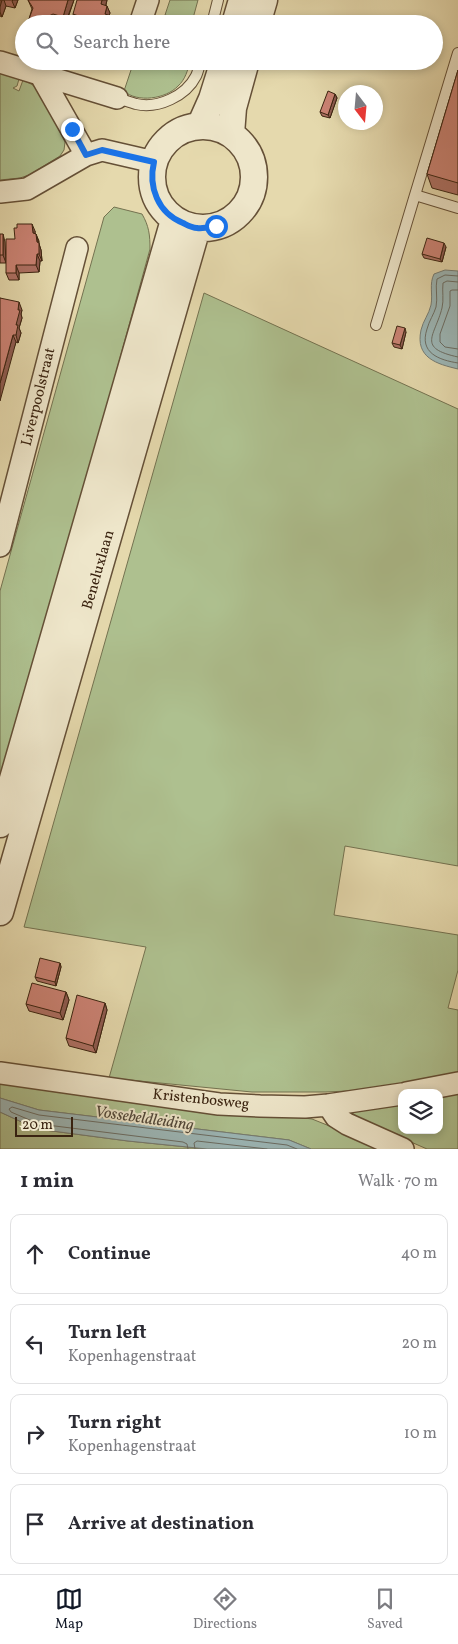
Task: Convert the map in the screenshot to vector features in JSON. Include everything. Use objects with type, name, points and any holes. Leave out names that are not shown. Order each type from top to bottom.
[{"type":"street","points":[[143,15],[148,0]]},
{"type":"street","points":[[238,15],[242,0]]},
{"type":"street","points":[[260,15],[264,0]]},
{"type":"street","points":[[0,62],[15,66]]},
{"type":"street","points":[[27,70],[117,98]]},
{"type":"street","points":[[200,126],[212,99],[221,70]]},
{"type":"street","points":[[231,134],[233,108],[244,70]]},
{"type":"street","points":[[40,74],[86,155]]},
{"type":"street","points":[[208,126],[231,134],[245,148],[253,164],[254,177],[251,195],[246,205],[234,218],[216,226],[186,224],[161,207],[154,193],[152,169],[160,148],[176,133],[192,127],[208,126]]},
{"type":"street","points":[[0,192],[27,189],[86,155],[102,150],[154,162]]},
{"type":"street","name":"Beneluxlaan","points":[[0,824],[186,224]]},
{"type":"street","name":"Beneluxlaan","points":[[0,912],[186,224]]},
{"type":"street","name":"Liverpoolstraat","points":[[0,546],[77,248]]},
{"type":"street","name":"Kristenbosweg","points":[[0,1074],[219,1104],[305,1107],[398,1095]]},
{"type":"street","points":[[427,1089],[458,1083]]},
{"type":"street","points":[[328,1105],[336,1117],[347,1124],[403,1149]]},
{"type":"lane","points":[[214,15],[218,0]]},
{"type":"lane","points":[[376,325],[458,53]]},
{"type":"lane","points":[[117,98],[137,104],[157,104],[186,91],[198,70]]},
{"type":"lane","points":[[415,195],[458,208]]},
{"type":"green space","points":[[170,0],[198,0],[194,15],[165,15]]},
{"type":"green space","points":[[131,70],[187,70],[180,84],[166,94],[144,98],[130,95],[124,91]]},
{"type":"green space","points":[[0,73],[19,79],[17,86],[13,88],[19,91],[23,80],[33,85],[45,101],[65,142],[64,150],[60,156],[29,175],[0,180]]},
{"type":"green space","points":[[114,207],[142,214],[149,231],[150,249],[0,794],[0,591],[104,217]]},
{"type":"green space","points":[[204,293],[458,409],[458,866],[345,846],[334,915],[458,935],[458,970],[448,1008],[458,1010],[458,1076],[368,1090],[326,1092],[252,1092],[109,1078],[146,947],[24,927]]},
{"type":"green space","points":[[0,1080],[312,1119],[387,1149],[311,1149],[289,1140],[39,1110],[0,1098]]},
{"type":"green space","points":[[458,1092],[458,1149],[427,1149],[370,1124],[350,1112],[398,1104],[398,1134],[443,1134],[443,1095]]},
{"type":"green space","points":[[0,1112],[37,1129],[207,1149],[0,1149]]},
{"type":"water","points":[[445,270],[458,271],[458,369],[435,362],[429,358],[421,347],[420,340],[421,330],[431,305],[431,285],[434,274]]},
{"type":"water","points":[[0,1098],[39,1110],[289,1140],[311,1149],[207,1149],[37,1129],[0,1112]]},
{"type":"building","points":[[28,0],[68,0],[64,15],[30,15],[33,8]]},
{"type":"building","points":[[77,0],[102,0],[101,4],[107,6],[105,14],[108,15],[76,15],[73,14]]},
{"type":"building","points":[[458,70],[458,183],[427,174]]},
{"type":"building","points":[[328,91],[335,94],[328,115],[320,112]]},
{"type":"building","points":[[17,224],[32,224],[33,233],[36,234],[37,242],[39,243],[39,254],[37,254],[36,265],[16,265],[16,273],[6,273],[6,239],[15,239],[14,228],[17,228]]},
{"type":"building","points":[[0,234],[3,234],[3,255],[0,255]]},
{"type":"building","points":[[427,238],[444,243],[440,259],[422,254]]},
{"type":"building","points":[[0,298],[19,302],[18,310],[20,310],[16,325],[18,325],[16,335],[13,335],[0,383]]},
{"type":"building","points":[[397,326],[405,328],[400,345],[392,343]]},
{"type":"building","points":[[40,958],[60,963],[55,982],[35,977]]},
{"type":"building","points":[[32,983],[66,992],[60,1013],[26,1004]]},
{"type":"building","points":[[77,995],[105,1003],[93,1046],[66,1038]]},
{"type":"route","points":[[72,129],[86,155],[102,150],[154,162],[152,169],[154,193],[161,207],[174,220],[194,228],[216,226]]},
{"type":"water label","name":"Vossebeldleiding","points":[[144,1119]]}]
